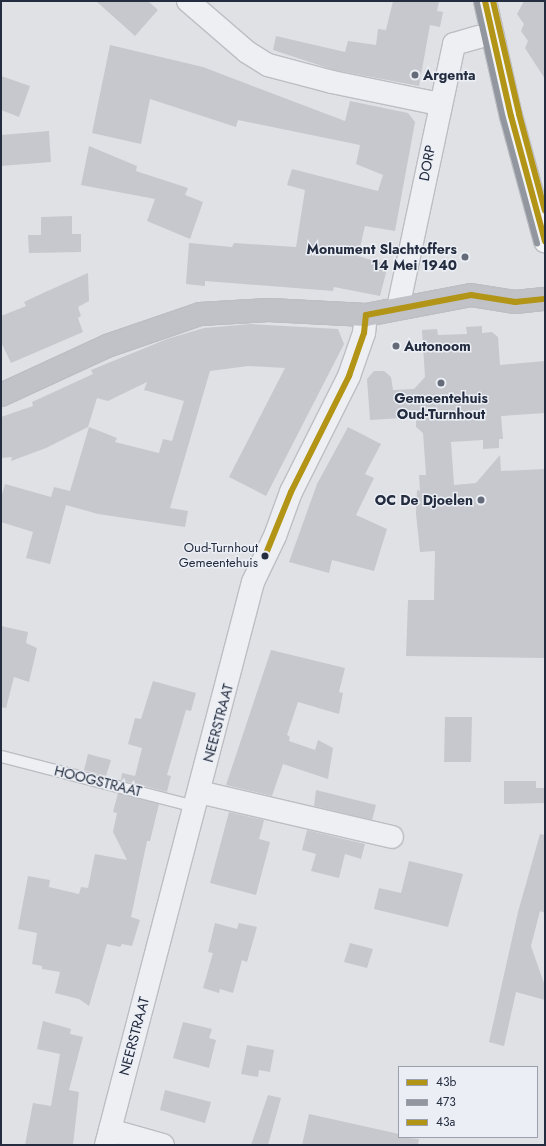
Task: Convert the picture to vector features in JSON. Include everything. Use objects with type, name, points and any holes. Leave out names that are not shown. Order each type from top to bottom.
[{"type":"main road","points":[[485,1],[485,36],[545,241]]},
{"type":"street","points":[[188,1],[247,52],[268,65],[332,82],[439,104]]},
{"type":"street","name":"DORP","points":[[398,308],[439,104],[454,44],[485,36]]},
{"type":"street","points":[[1,395],[107,346],[200,314],[269,310],[366,314],[470,295],[515,302],[545,299]]},
{"type":"street","name":"NEERSTRAAT","points":[[108,1138],[253,582],[275,536],[291,492],[349,376],[364,333],[366,314]]},
{"type":"street","name":"HOOGSTRAAT","points":[[197,798],[392,837]]},
{"type":"street","points":[[108,1138],[163,1145]]},
{"type":"lane","name":"HOOGSTRAAT","points":[[1,756],[197,798]]},
{"type":"building","points":[[96,1],[148,1],[158,10],[135,36]]},
{"type":"building","points":[[393,1],[439,1],[437,11],[443,12],[440,27],[430,25],[419,86],[334,70],[273,50],[276,36],[345,52],[348,41],[376,45],[378,29],[386,30]]},
{"type":"building","points":[[524,1],[545,1],[545,79],[525,48],[528,41],[521,31],[524,24],[517,14]]},
{"type":"building","points":[[110,45],[203,67],[345,121],[350,101],[408,113],[415,122],[395,231],[365,226],[358,256],[388,265],[380,296],[334,287],[333,291],[205,281],[205,286],[186,284],[189,243],[232,247],[234,243],[296,247],[305,190],[287,185],[292,169],[378,191],[383,175],[356,164],[360,145],[238,120],[236,127],[150,99],[141,144],[92,133]]},
{"type":"building","points":[[1,76],[30,86],[19,117],[1,110]]},
{"type":"building","points":[[49,131],[51,162],[1,166],[1,135]]},
{"type":"building","points":[[89,146],[137,166],[136,171],[188,188],[185,195],[203,202],[190,239],[147,221],[155,199],[81,185]]},
{"type":"building","points":[[72,216],[72,234],[81,234],[81,252],[29,253],[28,235],[41,235],[41,217]]},
{"type":"building","points":[[88,273],[89,301],[78,307],[81,316],[78,318],[83,332],[11,363],[1,342],[1,316],[26,306],[24,302]]},
{"type":"building","points":[[251,324],[338,329],[344,344],[266,496],[229,477],[285,368],[248,366],[210,371],[170,508],[188,511],[185,527],[98,514],[66,505],[50,564],[26,558],[33,532],[1,522],[1,498],[5,484],[51,497],[54,487],[70,491],[89,427],[117,438],[115,442],[159,453],[163,439],[172,441],[184,401],[144,390],[147,382],[108,401],[97,398],[88,427],[46,448],[11,461],[12,457],[1,458],[1,417],[33,406],[32,402],[93,374],[91,370],[167,339],[204,328]]},
{"type":"building","points":[[482,326],[482,333],[492,332],[498,337],[500,365],[545,361],[545,413],[501,416],[503,439],[499,439],[499,448],[483,449],[483,440],[451,442],[454,485],[476,483],[500,455],[501,471],[545,469],[545,658],[406,656],[408,600],[434,600],[435,551],[420,552],[416,514],[417,490],[420,491],[419,475],[426,475],[423,433],[416,427],[416,417],[370,420],[367,379],[374,371],[384,371],[391,377],[393,390],[414,389],[425,377],[422,330],[437,329],[438,335],[467,334],[466,327]]},
{"type":"building","points":[[348,427],[381,444],[365,474],[374,478],[356,515],[387,529],[374,571],[332,560],[329,573],[289,562],[317,484]]},
{"type":"building","points":[[1,626],[28,632],[26,643],[37,648],[29,682],[14,677],[6,708],[1,707]]},
{"type":"building","points":[[271,650],[345,668],[339,692],[343,693],[339,714],[298,702],[287,735],[290,737],[289,741],[315,750],[318,740],[333,748],[328,779],[283,764],[272,796],[226,785]]},
{"type":"building","points":[[153,681],[196,693],[191,711],[186,710],[167,775],[171,776],[167,792],[121,780],[122,773],[135,776],[142,748],[128,744],[135,718],[141,719]]},
{"type":"building","points":[[445,717],[472,717],[471,762],[444,762]]},
{"type":"building","points":[[88,754],[111,760],[106,776],[84,770]]},
{"type":"building","points":[[504,781],[536,781],[536,788],[545,788],[545,803],[504,804]]},
{"type":"building","points":[[316,790],[376,805],[372,820],[314,806]]},
{"type":"building","points":[[118,793],[159,804],[150,841],[147,841],[131,917],[140,920],[132,946],[122,944],[120,947],[107,944],[89,1006],[79,999],[55,993],[60,972],[42,969],[42,966],[32,964],[37,933],[18,929],[28,876],[50,880],[49,887],[79,894],[81,887],[88,888],[95,854],[127,860],[113,832],[117,813],[113,812]]},
{"type":"building","points":[[229,812],[264,820],[259,839],[270,842],[256,895],[210,883]]},
{"type":"building","points":[[307,830],[365,844],[361,859],[345,854],[339,878],[311,871],[316,854],[302,850]]},
{"type":"building","points":[[540,834],[545,835],[545,913],[540,911],[531,946],[545,986],[545,1000],[516,992],[504,1046],[489,1042],[518,912]]},
{"type":"building","points":[[409,861],[463,874],[448,927],[374,909],[379,888],[401,893]]},
{"type":"building","points":[[215,923],[237,929],[239,923],[257,927],[247,962],[242,960],[233,993],[220,989],[219,993],[203,988],[213,953],[208,952]]},
{"type":"building","points":[[350,943],[373,949],[367,968],[344,962]]},
{"type":"building","points":[[43,1021],[71,1029],[70,1034],[83,1037],[69,1090],[79,1092],[73,1145],[25,1145],[33,1103],[51,1106],[60,1054],[37,1049]]},
{"type":"building","points":[[183,1022],[212,1029],[209,1038],[216,1040],[209,1068],[173,1058]]},
{"type":"building","points":[[247,1045],[274,1050],[270,1072],[259,1070],[258,1077],[241,1074]]},
{"type":"building","points":[[165,1090],[211,1102],[205,1123],[160,1110]]},
{"type":"building","points":[[268,1095],[281,1098],[268,1145],[251,1145]]},
{"type":"building","points":[[309,1114],[398,1134],[398,1138],[419,1139],[418,1145],[302,1145]]},
{"type":"transit line","name":"43b","points":[[485,1],[511,116],[545,241]]},
{"type":"transit line","name":"43a","points":[[493,1],[519,114],[545,211]]},
{"type":"transit line","name":"473","points":[[477,3],[503,118],[537,243]]},
{"type":"transit line","name":"43b","points":[[265,556],[291,492],[349,376],[364,333],[366,315],[471,295],[515,302],[545,299]]},
{"type":"place","name":"Argenta","points":[[415,75]]},
{"type":"place","name":"Monument Slachtoffers 14 Mei 1940","points":[[465,257]]},
{"type":"place","name":"Autonoom","points":[[396,346]]},
{"type":"place","name":"Gemeentehuis Oud-Turnhout","points":[[441,383]]},
{"type":"place","name":"OC De Djoelen","points":[[481,500]]},
{"type":"place","name":"Oud-Turnhout Gemeentehuis","points":[[265,556]]}]
